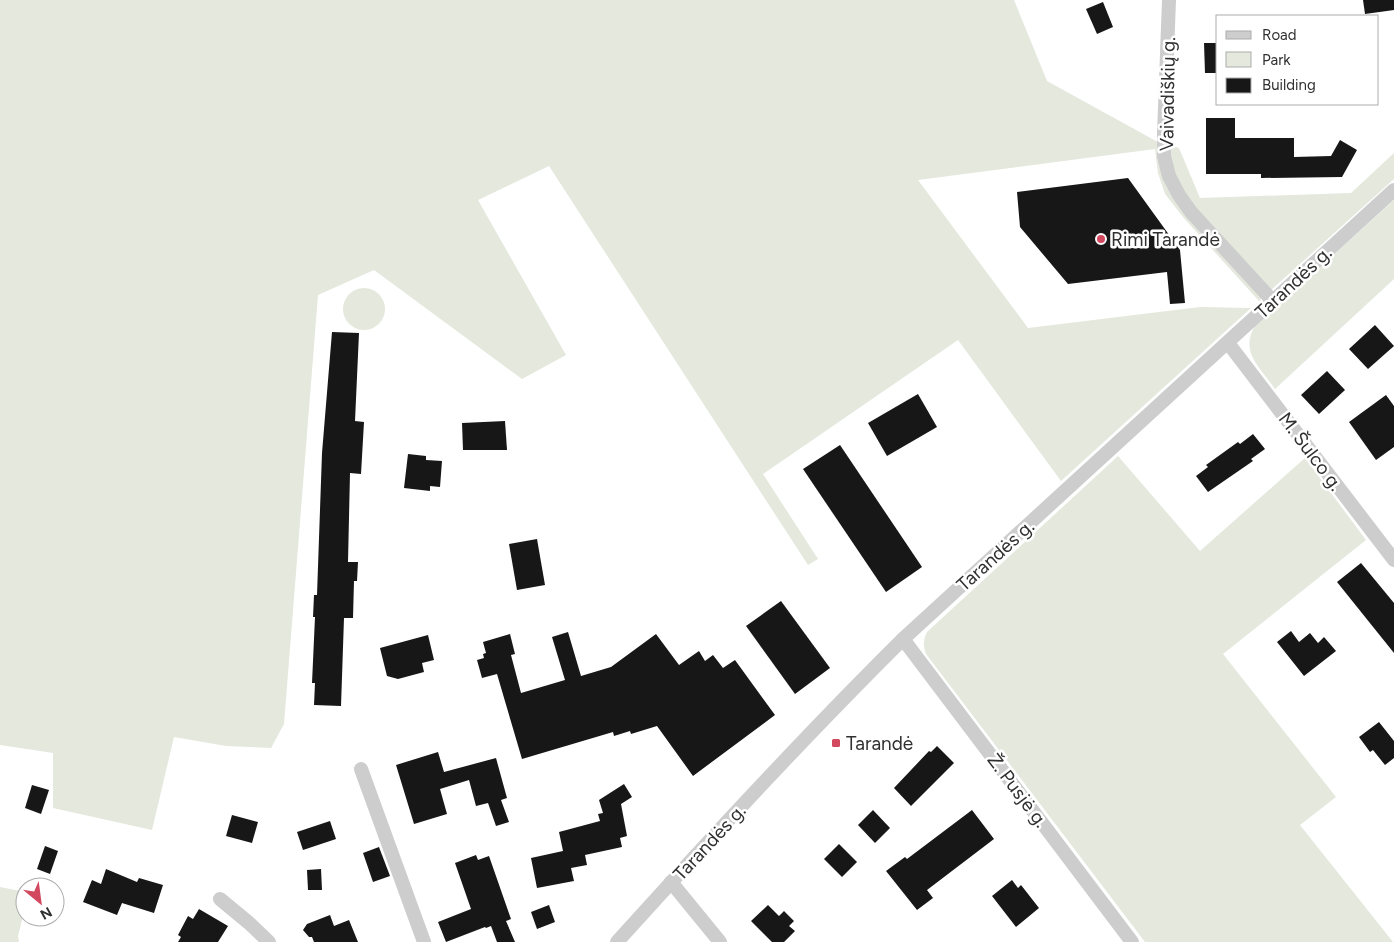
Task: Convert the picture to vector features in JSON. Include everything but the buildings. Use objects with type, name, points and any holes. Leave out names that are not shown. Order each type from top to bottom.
[{"type":"street","name":"Vaivadiškių g.","points":[[1169,0],[1164,156],[1169,176],[1191,212],[1272,300]]},
{"type":"street","name":"Tarandės g.","points":[[617,942],[671,882],[862,680],[904,639],[1394,190]]},
{"type":"street","name":"M. Šulco g.","points":[[1228,342],[1394,560]]},
{"type":"street","name":"Ž. Pusjė g.","points":[[904,639],[1132,942]]},
{"type":"street","points":[[362,769],[424,942]]},
{"type":"street","points":[[671,882],[720,942]]},
{"type":"street","points":[[220,899],[269,942]]},
{"type":"green space","points":[[0,0],[1014,0],[1047,81],[1156,141],[1179,148],[1200,198],[1351,193],[1394,153],[1394,179],[1259,301],[1183,217],[1165,194],[1158,173],[1155,149],[918,180],[1028,328],[1200,307],[1251,308],[1061,481],[958,340],[763,474],[818,559],[808,565],[549,166],[478,200],[566,355],[522,379],[374,270],[318,295],[284,724],[271,748],[226,746],[174,737],[152,830],[53,808],[53,753],[0,745]]},
{"type":"green space","points":[[1394,200],[1394,279],[1275,389],[1258,367],[1251,352],[1249,344],[1255,326]]},
{"type":"green space","points":[[368,288],[376,291],[382,297],[385,309],[382,321],[376,327],[360,330],[352,327],[346,321],[343,305],[346,297],[352,291]]},
{"type":"green space","points":[[1118,456],[1200,551],[1305,458],[1366,540],[1223,654],[1336,797],[1300,825],[1393,942],[1145,942],[926,654],[924,643],[927,632]]},
{"type":"green space","points":[[0,887],[15,890],[15,927],[20,927],[19,942],[0,942]]},
{"type":"place","name":"Rimi Tarandė","points":[[1101,239]]},
{"type":"place","name":"Tarandė","points":[[836,743]]}]
